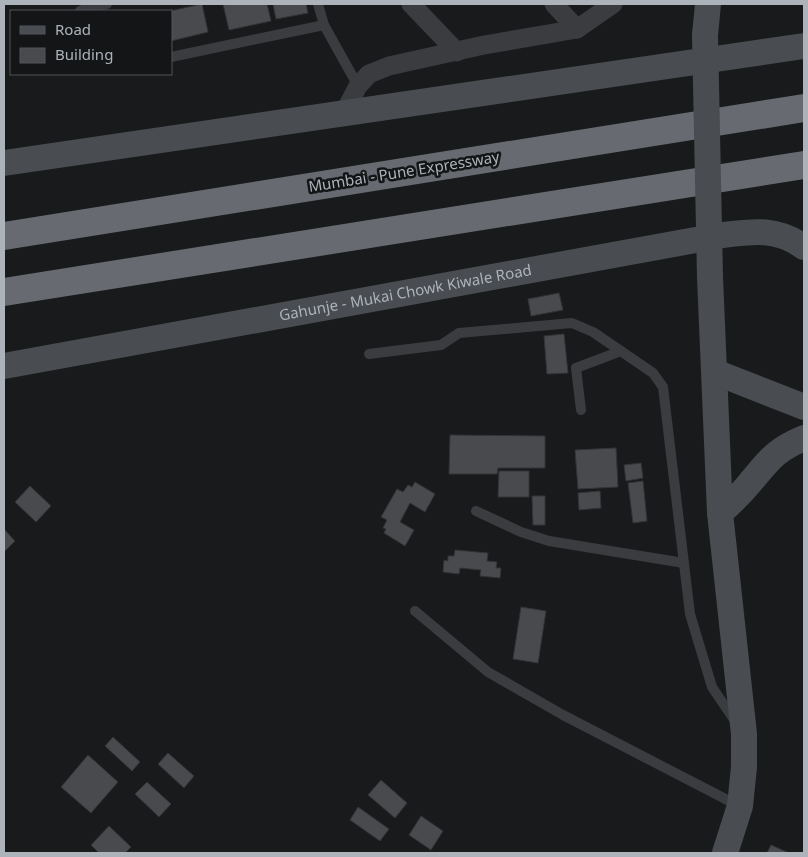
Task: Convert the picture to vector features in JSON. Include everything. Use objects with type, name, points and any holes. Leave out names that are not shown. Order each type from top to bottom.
[{"type":"highway","name":"Mumbai - Pune Expressway","points":[[4,236],[804,108]]},
{"type":"highway","points":[[4,292],[804,165]]},
{"type":"street","points":[[411,4],[456,52]]},
{"type":"street","points":[[554,4],[577,29]]},
{"type":"street","points":[[344,113],[358,86],[369,74],[389,66],[577,29],[613,4]]},
{"type":"street","points":[[708,4],[705,35],[710,277],[720,513],[744,734],[744,767],[740,806],[725,853]]},
{"type":"street","points":[[4,163],[804,46]]},
{"type":"street","name":"Gahunje - Mukai Chowk Kiwale Road","points":[[4,366],[723,235],[759,230],[791,238],[804,247]]},
{"type":"street","points":[[715,372],[804,407]]},
{"type":"street","points":[[720,513],[748,486],[768,458],[788,445],[804,438]]},
{"type":"lane","points":[[82,10],[107,4]]},
{"type":"lane","points":[[318,4],[324,25],[358,86]]},
{"type":"lane","points":[[172,57],[324,25]]},
{"type":"lane","points":[[369,354],[441,345],[459,333],[572,323],[593,332],[653,373],[663,387],[690,614],[712,687],[744,734]]},
{"type":"lane","points":[[581,410],[576,368],[621,351]]},
{"type":"lane","points":[[476,511],[521,532],[550,541],[684,563]]},
{"type":"lane","points":[[415,611],[488,672],[563,715],[740,806]]},
{"type":"building","points":[[202,4],[208,32],[172,41],[172,11]]},
{"type":"building","points":[[223,4],[267,4],[271,21],[229,30]]},
{"type":"building","points":[[273,4],[306,4],[308,13],[276,19]]},
{"type":"building","points":[[559,293],[563,310],[531,316],[528,299]]},
{"type":"building","points":[[564,334],[568,373],[547,374],[544,336]]},
{"type":"building","points":[[450,435],[545,436],[545,468],[498,468],[497,474],[449,474]]},
{"type":"building","points":[[616,448],[618,487],[578,489],[575,450]]},
{"type":"building","points":[[641,463],[643,478],[626,481],[624,465]]},
{"type":"building","points":[[499,471],[529,471],[529,497],[498,497]]},
{"type":"building","points":[[643,481],[647,521],[633,523],[628,483]]},
{"type":"building","points":[[415,482],[435,494],[425,512],[410,503],[400,522],[414,530],[405,546],[384,533],[386,529],[383,528],[387,520],[381,517],[397,489],[403,492],[408,485],[412,487]]},
{"type":"building","points":[[30,486],[51,506],[36,522],[15,502]]},
{"type":"building","points":[[600,491],[601,508],[579,510],[578,493]]},
{"type":"building","points":[[532,496],[545,496],[545,525],[533,525]]},
{"type":"building","points":[[4,529],[15,541],[4,552]]},
{"type":"building","points":[[455,550],[488,553],[487,561],[497,562],[496,568],[501,568],[500,578],[480,576],[481,570],[460,568],[459,574],[443,572],[444,560],[448,561],[448,556],[454,556]]},
{"type":"building","points":[[521,607],[546,611],[538,663],[513,659]]},
{"type":"building","points":[[113,737],[140,762],[132,771],[105,746]]},
{"type":"building","points":[[168,753],[194,776],[184,788],[158,764]]},
{"type":"building","points":[[88,755],[118,782],[91,813],[61,787]]},
{"type":"building","points":[[381,780],[407,803],[395,818],[368,795]]},
{"type":"building","points":[[147,782],[171,804],[159,817],[135,794]]},
{"type":"building","points":[[358,807],[389,829],[380,841],[350,820]]},
{"type":"building","points":[[421,816],[443,831],[431,850],[409,835]]},
{"type":"building","points":[[109,826],[131,847],[125,853],[99,853],[91,845]]},
{"type":"building","points":[[771,845],[789,853],[767,853]]}]
